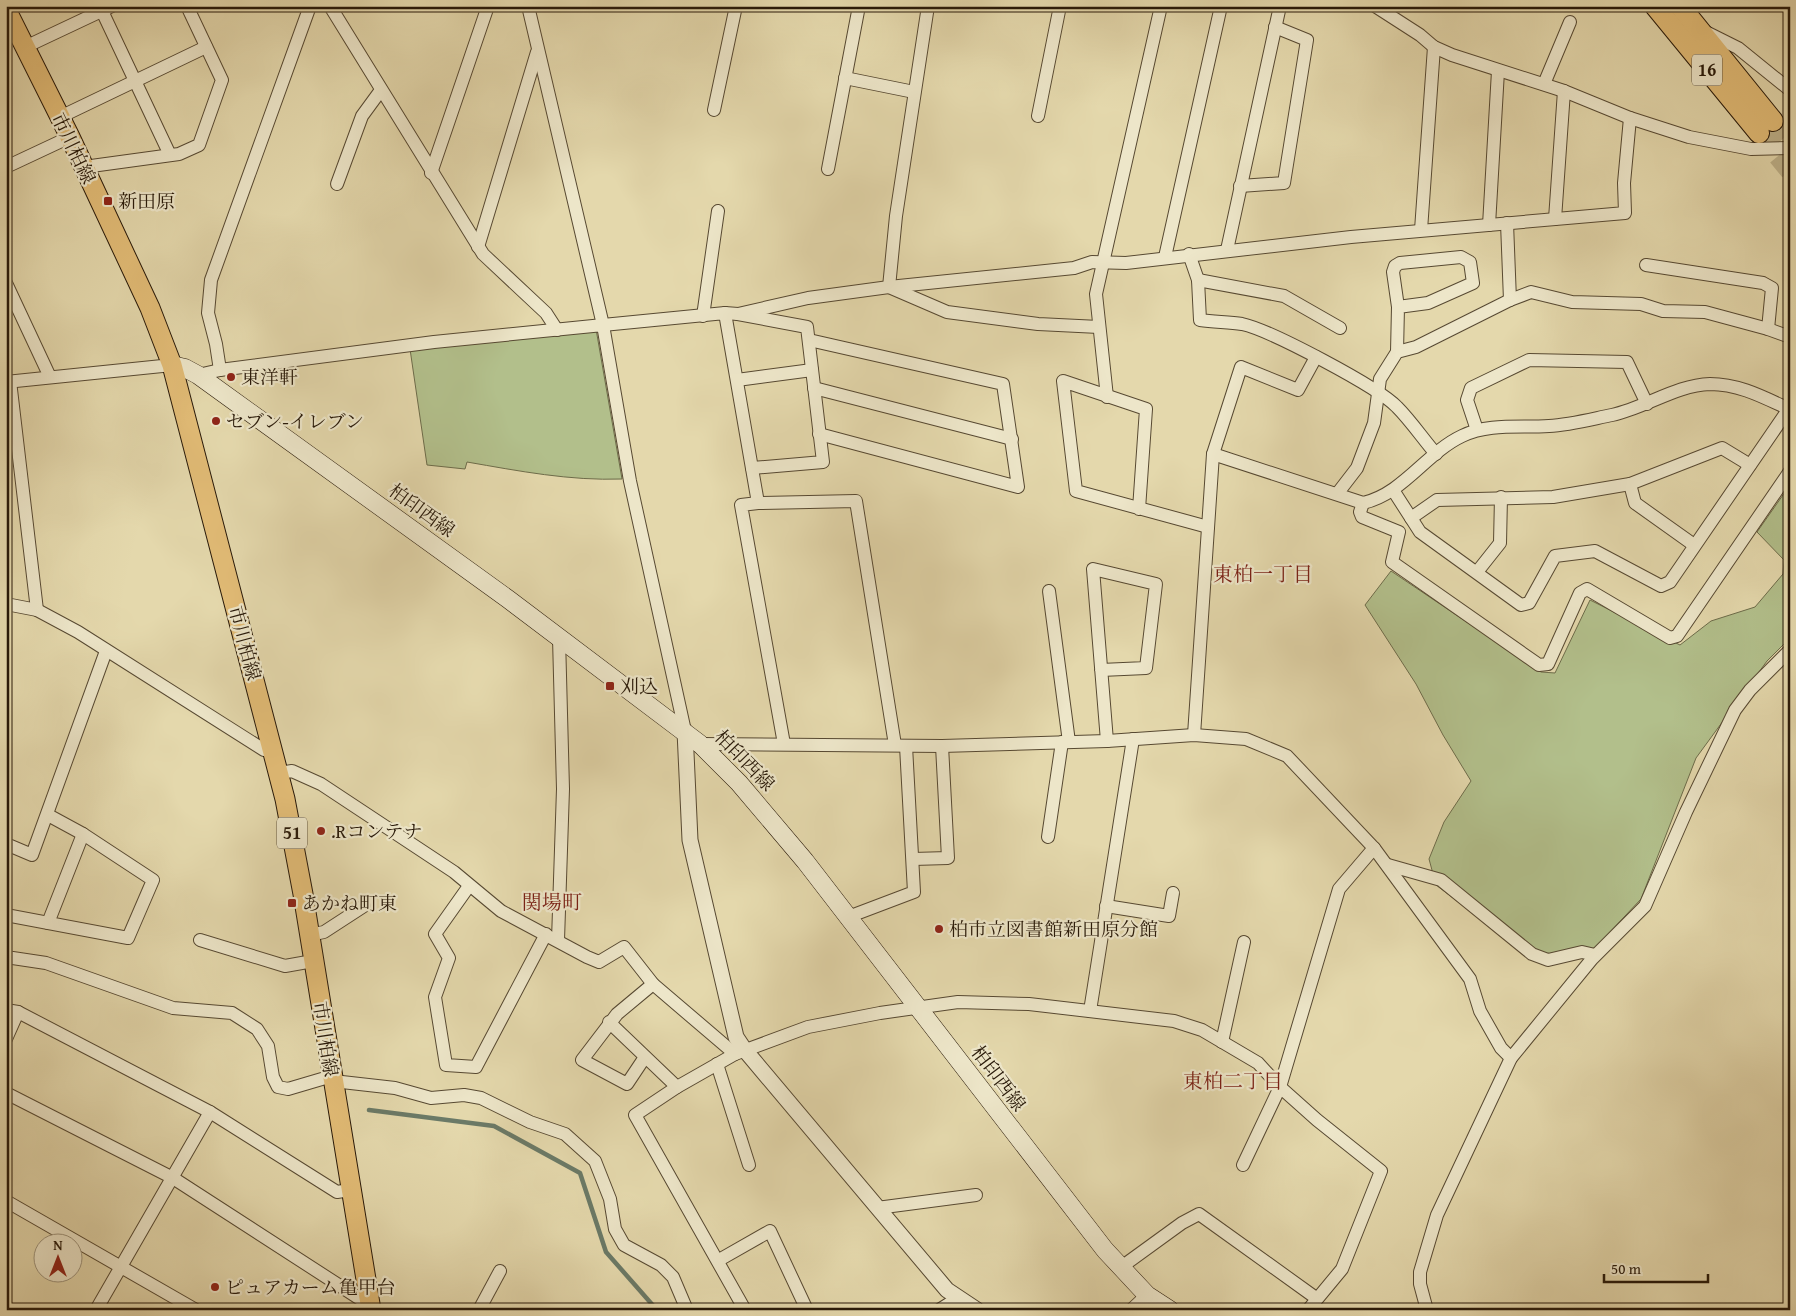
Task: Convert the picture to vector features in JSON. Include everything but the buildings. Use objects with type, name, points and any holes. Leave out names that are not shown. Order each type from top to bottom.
[{"type":"highway","name":"16","points":[[1655,6],[1766,127],[1698,28],[1680,6]]},
{"type":"main road","name":"市川柏線","points":[[6,9],[70,137],[150,308],[172,365],[279,773],[309,935],[371,1308]]},
{"type":"main road","name":"柏印西線","points":[[172,365],[185,368],[198,375],[559,638],[700,744],[771,819],[1120,1268],[1147,1295],[1170,1310]]},
{"type":"street","points":[[84,167],[170,155],[199,145],[222,80],[187,6]]},
{"type":"street","points":[[220,370],[208,313],[211,280],[310,6]]},
{"type":"street","points":[[330,6],[478,247],[483,254],[546,313],[557,330]]},
{"type":"street","points":[[431,173],[488,6]]},
{"type":"street","points":[[528,6],[602,325],[630,480],[685,731],[690,840],[739,1051]]},
{"type":"street","points":[[714,110],[736,6]]},
{"type":"street","points":[[828,169],[859,6]]},
{"type":"street","points":[[889,287],[896,216],[928,6]]},
{"type":"street","points":[[1038,116],[1060,6]]},
{"type":"street","points":[[1107,397],[1096,294],[1161,6]]},
{"type":"street","points":[[1165,257],[1221,6]]},
{"type":"street","points":[[1226,250],[1280,6]]},
{"type":"street","points":[[1375,6],[1420,35],[1434,47],[1498,71],[1564,91],[1630,118],[1689,137],[1751,149],[1790,148]]},
{"type":"street","points":[[25,47],[107,9],[134,81],[170,155]]},
{"type":"street","points":[[1544,84],[1570,22]]},
{"type":"street","points":[[1240,186],[1284,183],[1307,40],[1275,27]]},
{"type":"street","points":[[1698,28],[1738,48],[1790,90]]},
{"type":"street","points":[[60,117],[206,46]]},
{"type":"street","points":[[1421,230],[1434,47]]},
{"type":"street","points":[[478,247],[538,50]]},
{"type":"street","points":[[1488,225],[1498,71]]},
{"type":"street","points":[[845,78],[914,92]]},
{"type":"street","points":[[337,184],[362,116],[381,90]]},
{"type":"street","points":[[1555,219],[1564,91]]},
{"type":"street","points":[[198,375],[220,370],[282,364],[434,342],[731,314],[808,298],[889,287],[1064,269],[1102,262],[1126,263],[1190,254],[1421,230],[1625,213],[1624,183],[1630,118]]},
{"type":"street","points":[[6,167],[70,137]]},
{"type":"street","points":[[703,316],[718,212]]},
{"type":"street","points":[[1507,223],[1510,300]]},
{"type":"street","points":[[1190,254],[1198,280],[1200,320],[1243,324],[1316,357],[1379,393],[1396,406],[1436,454]]},
{"type":"street","points":[[1337,494],[1357,468],[1374,423],[1380,379],[1397,352],[1398,307],[1393,272],[1395,266],[1400,263],[1460,257],[1470,262],[1473,283],[1428,303],[1398,307]]},
{"type":"street","points":[[1646,265],[1763,283],[1772,288],[1768,329]]},
{"type":"street","points":[[1198,280],[1284,296],[1340,328]]},
{"type":"street","points":[[6,283],[50,377]]},
{"type":"street","points":[[889,287],[946,312],[1038,324],[1099,327]]},
{"type":"street","points":[[1397,352],[1416,347],[1510,300],[1531,292],[1572,302],[1641,304],[1664,311],[1705,312],[1790,337]]},
{"type":"street","points":[[731,314],[807,327],[809,340],[822,462],[752,468]]},
{"type":"street","points":[[731,314],[737,380],[758,504]]},
{"type":"street","points":[[809,340],[1003,384],[1018,487],[819,434]]},
{"type":"street","points":[[1194,735],[1213,454],[1242,367],[1298,390],[1316,357]]},
{"type":"street","points":[[1477,430],[1467,400],[1471,388],[1529,360],[1627,362],[1647,404]]},
{"type":"street","points":[[37,610],[8,382],[172,365]]},
{"type":"street","points":[[737,380],[812,370]]},
{"type":"street","points":[[1139,509],[1146,409],[1063,381],[1076,491],[1139,509],[1208,527]]},
{"type":"street","points":[[1213,454],[1363,503],[1373,501],[1393,490],[1454,440],[1477,430],[1551,426],[1614,415],[1689,387],[1709,384],[1733,386],[1763,396],[1789,408],[1670,582],[1661,586],[1595,551],[1555,556],[1526,605],[1521,605],[1420,532],[1393,490]]},
{"type":"street","points":[[814,388],[1012,439]]},
{"type":"street","points":[[1411,518],[1437,500],[1554,497],[1630,484],[1722,448],[1750,465]]},
{"type":"street","points":[[1363,503],[1360,512],[1362,517],[1399,532],[1392,562],[1539,665],[1548,664],[1580,593],[1587,589],[1670,638],[1677,636],[1790,471]]},
{"type":"street","points":[[1630,484],[1635,503],[1694,545]]},
{"type":"street","points":[[1477,572],[1500,543],[1501,497]]},
{"type":"street","points":[[784,744],[741,505],[856,501],[901,746],[913,859],[914,892],[848,917]]},
{"type":"street","points":[[1101,670],[1146,668],[1156,584],[1093,569],[1101,670],[1107,741]]},
{"type":"street","points":[[1048,837],[1065,742],[1049,590]]},
{"type":"street","points":[[6,604],[37,610],[78,632],[106,652],[264,750],[273,749]]},
{"type":"street","points":[[558,940],[563,789],[559,638]]},
{"type":"street","points":[[1427,1310],[1420,1284],[1420,1272],[1436,1215],[1511,1058],[1595,955],[1645,906],[1686,812],[1735,710],[1750,690],[1790,650]]},
{"type":"street","points":[[6,844],[32,855],[48,816],[106,652]]},
{"type":"street","points":[[700,744],[942,746],[1107,741],[1194,735],[1246,739],[1287,756],[1374,848],[1470,979],[1480,1012],[1501,1048],[1511,1058]]},
{"type":"street","points":[[1090,1010],[1133,739]]},
{"type":"street","points":[[913,859],[948,858],[942,746]]},
{"type":"street","points":[[279,773],[292,771],[320,784],[454,872],[501,911],[599,962],[624,947],[653,984],[739,1051],[947,1290],[976,1310]]},
{"type":"street","points":[[6,916],[128,938],[153,880],[83,834],[48,816]]},
{"type":"street","points":[[48,923],[83,834]]},
{"type":"street","points":[[1243,1165],[1280,1087],[1339,890],[1374,848]]},
{"type":"street","points":[[1388,865],[1441,880],[1532,954],[1548,960],[1582,952],[1595,955]]},
{"type":"street","points":[[469,886],[435,934],[449,958],[435,996],[446,1065],[476,1068],[546,934]]},
{"type":"street","points":[[1106,906],[1169,916],[1173,893]]},
{"type":"street","points":[[309,935],[324,932],[364,906]]},
{"type":"street","points":[[200,940],[285,966],[313,961]]},
{"type":"street","points":[[1222,1042],[1244,942]]},
{"type":"street","points":[[6,957],[46,963],[173,1008],[232,1013],[258,1029],[268,1046],[273,1077],[278,1087],[288,1089],[332,1079],[395,1088],[431,1098],[464,1095],[481,1098],[530,1122],[565,1134],[595,1160],[608,1193],[614,1230],[624,1245],[662,1265],[673,1277],[687,1310]]},
{"type":"street","points":[[645,1057],[627,1084],[582,1060],[609,1022],[653,984]]},
{"type":"street","points":[[745,1310],[719,1260],[634,1115],[677,1087],[739,1051],[808,1027],[918,1007],[972,1002],[1029,1004],[1090,1010],[1174,1021],[1202,1030],[1258,1063],[1280,1087],[1317,1120],[1381,1171],[1342,1269],[1323,1294],[1316,1298],[1308,1310]]},
{"type":"street","points":[[6,1039],[12,1011],[210,1112],[337,1192],[350,1190]]},
{"type":"street","points":[[609,1022],[677,1087]]},
{"type":"street","points":[[717,1064],[749,1165]]},
{"type":"street","points":[[6,1093],[172,1178],[371,1308]]},
{"type":"street","points":[[96,1310],[210,1112]]},
{"type":"street","points":[[877,1208],[976,1196]]},
{"type":"street","points":[[6,1201],[196,1310]]},
{"type":"street","points":[[1120,1268],[1182,1223],[1199,1214],[1316,1298]]},
{"type":"street","points":[[719,1260],[770,1231],[807,1310]]},
{"type":"street","points":[[479,1310],[500,1271]]},
{"type":"street","points":[[1131,1310],[1147,1295]]},
{"type":"street","points":[[940,1310],[958,1298]]},
{"type":"green space","points":[[596,329],[622,479],[564,477],[467,462],[465,469],[427,465],[410,349]]},
{"type":"green space","points":[[1790,485],[1790,638],[1767,661],[1696,758],[1641,899],[1593,950],[1552,955],[1512,943],[1436,885],[1429,859],[1444,822],[1471,781],[1443,735],[1416,684],[1365,605],[1391,571],[1541,672],[1555,673],[1590,600],[1680,645],[1711,621],[1755,607],[1783,574],[1784,560],[1757,532]]},
{"type":"waterway","points":[[369,1110],[494,1126],[580,1173],[606,1252],[657,1310]]},
{"type":"tunnel","points":[[1773,121],[1790,141]]},
{"type":"tunnel","points":[[1759,133],[1790,171]]},
{"type":"place","name":"新田原","points":[[108,201]]},
{"type":"place","name":"東洋軒","points":[[231,377]]},
{"type":"place","name":"セブン-イレブン","points":[[216,421]]},
{"type":"place","name":"刈込","points":[[610,686]]},
{"type":"place","name":".Rコンテナ","points":[[321,831]]},
{"type":"place","name":"あかね町東","points":[[292,903]]},
{"type":"place","name":"柏市立図書館新田原分館","points":[[939,929]]},
{"type":"place","name":"ピュアカーム亀甲台","points":[[215,1287]]},
{"type":"district","name":"東柏一丁目","points":[[1263,574]]},
{"type":"district","name":"関場町","points":[[552,902]]},
{"type":"district","name":"東柏二丁目","points":[[1233,1081]]}]
